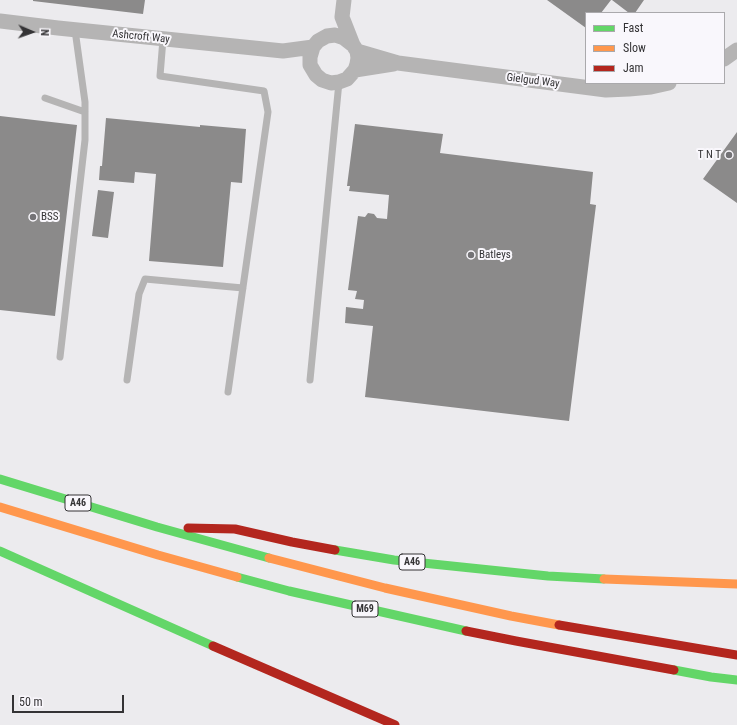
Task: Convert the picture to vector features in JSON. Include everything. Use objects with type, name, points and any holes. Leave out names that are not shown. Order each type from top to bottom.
[{"type":"highway","name":"A46","points":[[0,479],[157,527],[235,529],[292,542],[394,560],[548,576],[737,584]]},
{"type":"highway","name":"M69","points":[[0,507],[158,555],[289,591],[516,641],[737,680]]},
{"type":"highway","name":"M69","points":[[157,527],[316,571],[511,616],[737,655]]},
{"type":"highway","points":[[0,551],[395,725]]},
{"type":"street","points":[[340,82],[347,79],[355,70],[357,64],[355,48],[342,16],[344,0]]},
{"type":"street","points":[[327,36],[342,16]]},
{"type":"street","name":"Ashcroft Way","points":[[0,21],[283,51],[313,47]]},
{"type":"street","points":[[310,65],[310,57],[313,47],[318,41],[327,36],[335,35],[344,38],[355,48]]},
{"type":"street","name":"Gielgud Way","points":[[355,48],[398,63],[606,90],[651,87],[664,84]]},
{"type":"street","points":[[725,58],[737,50]]},
{"type":"street","name":"Ashcroft Way","points":[[283,51],[310,65],[316,75],[322,80],[331,83],[340,82]]},
{"type":"street","name":"Gielgud Way","points":[[355,70],[398,63]]},
{"type":"lane","points":[[60,357],[85,140],[85,102],[74,30]]},
{"type":"lane","points":[[163,39],[160,76],[264,92],[268,112],[228,392]]},
{"type":"lane","points":[[310,380],[340,82]]},
{"type":"lane","points":[[45,98],[85,112]]},
{"type":"lane","points":[[127,380],[139,294],[145,279],[243,288]]},
{"type":"building","points":[[33,0],[145,0],[143,14]]},
{"type":"building","points":[[547,0],[611,0],[602,12],[585,12],[585,27]]},
{"type":"building","points":[[612,0],[644,0],[636,12],[628,12]]},
{"type":"building","name":"BSS","points":[[0,116],[77,125],[55,316],[0,310]]},
{"type":"building","points":[[106,118],[200,127],[200,125],[246,129],[242,183],[231,182],[223,267],[149,261],[156,174],[135,172],[134,183],[99,180],[100,166],[102,166]]},
{"type":"building","name":"Batleys","points":[[355,124],[443,134],[440,153],[593,172],[590,204],[596,205],[569,421],[365,397],[373,326],[345,323],[346,307],[363,309],[364,300],[355,299],[357,291],[348,290],[358,216],[365,217],[368,213],[374,214],[377,218],[387,219],[389,195],[349,191],[350,186],[347,186]]},
{"type":"building","name":"T N T","points":[[737,132],[737,203],[703,179]]},
{"type":"building","points":[[98,190],[114,192],[108,238],[92,236]]},
{"type":"traffic: fast","points":[[0,479],[157,527],[269,558]]},
{"type":"traffic: fast","points":[[335,550],[394,560],[548,576],[604,579]]},
{"type":"traffic: fast","points":[[0,551],[213,646]]},
{"type":"traffic: fast","points":[[237,577],[289,591],[466,631]]},
{"type":"traffic: fast","points":[[674,670],[737,680]]},
{"type":"traffic: slow","points":[[0,507],[158,555],[237,577]]},
{"type":"traffic: slow","points":[[269,558],[385,588],[559,625]]},
{"type":"traffic: slow","points":[[604,579],[737,584]]},
{"type":"traffic: jam","points":[[188,528],[235,529],[335,550]]},
{"type":"traffic: jam","points":[[559,625],[737,655]]},
{"type":"traffic: jam","points":[[466,631],[674,670]]},
{"type":"traffic: jam","points":[[213,646],[395,725]]},
{"type":"place","name":"T N T","points":[[729,155]]},
{"type":"place","name":"BSS","points":[[33,217]]},
{"type":"place","name":"Batleys","points":[[471,255]]}]
